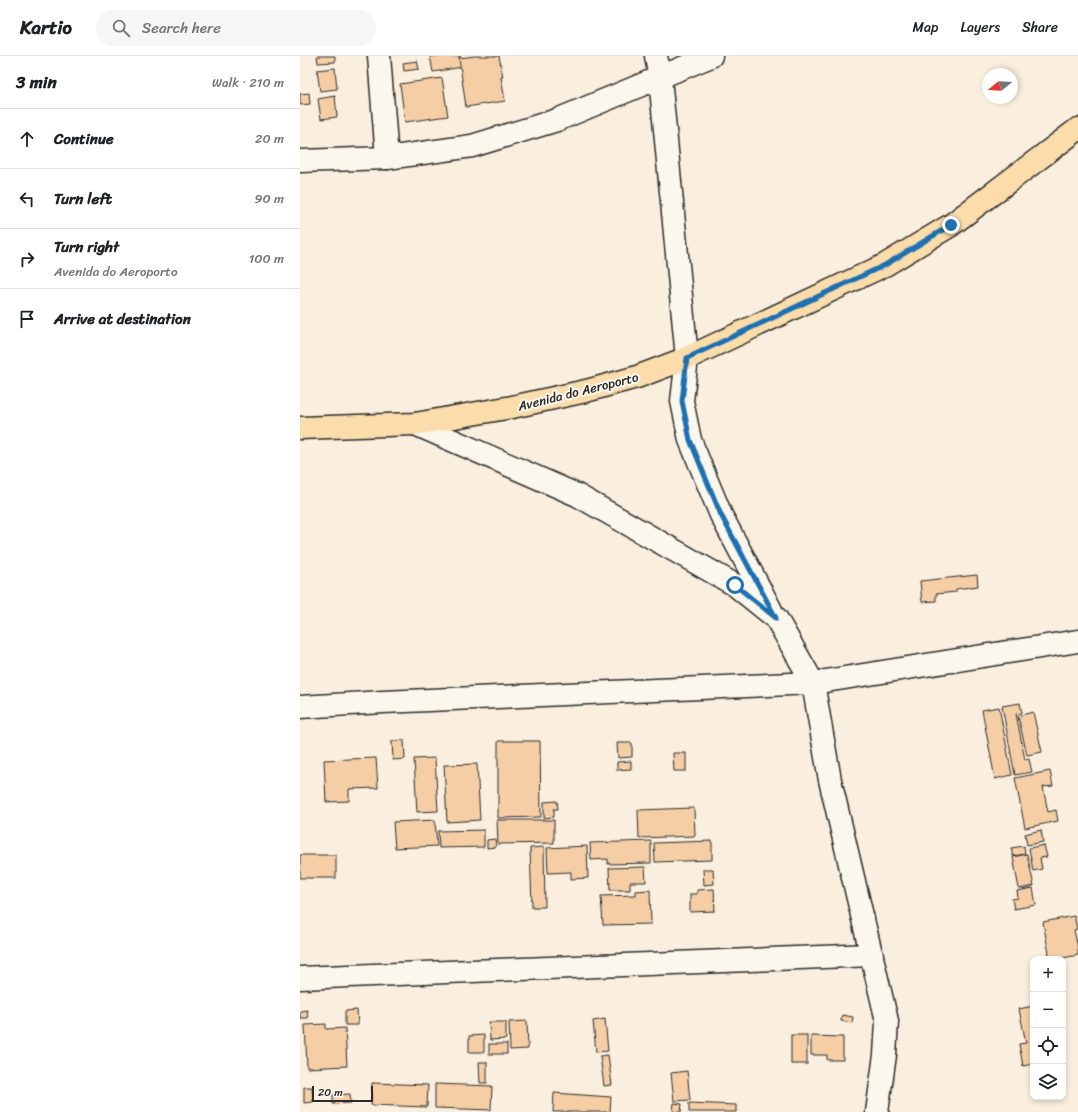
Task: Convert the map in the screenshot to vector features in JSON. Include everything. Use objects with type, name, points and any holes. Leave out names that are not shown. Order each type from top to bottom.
[{"type":"main road","name":"Avenida do Aeroporto","points":[[300,428],[415,424],[512,407],[586,392],[637,377],[687,358],[885,265],[951,225],[1078,129]]},
{"type":"street","points":[[378,56],[387,158]]},
{"type":"street","points":[[656,56],[660,78],[687,358],[682,401],[690,440],[721,515],[812,683],[830,780],[887,1021],[885,1055],[877,1112]]},
{"type":"street","points":[[300,161],[387,158],[472,146],[556,120],[711,56]]},
{"type":"street","points":[[415,424],[578,495],[735,585],[776,618]]},
{"type":"street","points":[[300,707],[812,683],[1078,641]]},
{"type":"street","points":[[300,978],[872,955]]},
{"type":"building","points":[[317,56],[335,56],[335,62],[318,63]]},
{"type":"building","points":[[430,56],[460,56],[462,67],[433,72]]},
{"type":"building","points":[[499,56],[505,101],[466,107],[459,58]]},
{"type":"building","points":[[417,61],[419,69],[404,71],[403,63]]},
{"type":"building","points":[[335,68],[337,89],[320,91],[317,70]]},
{"type":"building","points":[[442,78],[448,116],[405,122],[400,84]]},
{"type":"building","points":[[309,93],[310,104],[300,105],[300,94]]},
{"type":"building","points":[[335,96],[337,117],[321,119],[318,99]]},
{"type":"building","points":[[977,575],[978,586],[956,589],[956,592],[936,594],[936,601],[922,602],[920,581]]},
{"type":"building","points":[[1020,703],[1022,713],[1016,714],[1025,760],[1029,759],[1032,772],[1015,775],[1002,706]]},
{"type":"building","points":[[999,707],[1012,775],[995,779],[982,710]]},
{"type":"building","points":[[1033,712],[1042,752],[1027,755],[1018,716]]},
{"type":"building","points":[[404,740],[405,759],[393,760],[392,741]]},
{"type":"building","points":[[498,741],[540,741],[541,817],[498,818]]},
{"type":"building","points":[[617,743],[632,743],[632,757],[618,758]]},
{"type":"building","points":[[673,753],[686,753],[686,771],[674,771]]},
{"type":"building","points":[[376,758],[378,788],[349,789],[349,801],[326,802],[324,760]]},
{"type":"building","points":[[435,758],[438,811],[417,812],[414,759]]},
{"type":"building","points":[[631,761],[631,769],[617,770],[617,762]]},
{"type":"building","points":[[477,764],[480,820],[447,822],[444,765]]},
{"type":"building","points":[[1050,771],[1053,786],[1043,787],[1048,812],[1056,810],[1058,821],[1025,828],[1015,778]]},
{"type":"building","points":[[557,801],[558,809],[554,809],[554,817],[544,818],[544,802]]},
{"type":"building","points":[[694,808],[695,836],[639,838],[638,810]]},
{"type":"building","points":[[435,820],[437,846],[395,848],[393,822]]},
{"type":"building","points":[[497,820],[554,820],[554,843],[498,844]]},
{"type":"building","points":[[484,830],[484,847],[439,848],[438,831]]},
{"type":"building","points":[[1041,830],[1043,842],[1027,845],[1025,834]]},
{"type":"building","points":[[495,839],[496,847],[487,848],[487,840]]},
{"type":"building","points":[[651,841],[651,863],[608,864],[608,859],[591,860],[590,843]]},
{"type":"building","points":[[712,841],[712,860],[655,862],[654,843]]},
{"type":"building","points":[[1044,845],[1047,857],[1040,858],[1042,869],[1033,871],[1029,848]]},
{"type":"building","points":[[587,846],[588,878],[571,879],[571,872],[548,873],[547,848]]},
{"type":"building","points":[[1024,846],[1025,854],[1013,856],[1011,848]]},
{"type":"building","points":[[544,847],[545,907],[532,907],[530,848]]},
{"type":"building","points":[[1027,854],[1034,886],[1019,889],[1013,857]]},
{"type":"building","points":[[300,855],[336,855],[336,878],[300,878]]},
{"type":"building","points":[[645,867],[646,882],[630,882],[630,890],[610,890],[609,868]]},
{"type":"building","points":[[703,869],[713,869],[714,884],[704,885]]},
{"type":"building","points":[[1033,888],[1036,905],[1014,909],[1012,899],[1018,898],[1017,891]]},
{"type":"building","points":[[714,889],[715,911],[690,912],[690,894],[697,894],[697,890]]},
{"type":"building","points":[[650,890],[651,924],[603,925],[601,896],[636,895],[636,891]]},
{"type":"building","points":[[1074,916],[1077,929],[1074,930],[1078,955],[1066,957],[1066,956],[1049,956],[1043,922]]},
{"type":"building","points":[[1030,1007],[1030,1065],[1023,1066],[1019,1044],[1026,1043],[1019,1009]]},
{"type":"building","points":[[307,1010],[308,1018],[300,1018],[300,1011]]},
{"type":"building","points":[[357,1010],[358,1025],[345,1025],[345,1011]]},
{"type":"building","points":[[842,1015],[853,1017],[852,1023],[841,1021]]},
{"type":"building","points":[[605,1019],[608,1051],[596,1052],[593,1021]]},
{"type":"building","points":[[527,1021],[528,1049],[510,1050],[509,1022]]},
{"type":"building","points":[[489,1022],[506,1022],[506,1039],[490,1040]]},
{"type":"building","points":[[326,1024],[326,1029],[345,1028],[347,1066],[307,1068],[305,1025]]},
{"type":"building","points":[[484,1035],[484,1052],[469,1052],[469,1036]]},
{"type":"building","points":[[791,1035],[807,1035],[807,1064],[791,1064]]},
{"type":"building","points":[[811,1036],[843,1037],[843,1060],[827,1060],[827,1055],[811,1055]]},
{"type":"building","points":[[489,1044],[507,1044],[507,1054],[489,1054]]},
{"type":"building","points":[[608,1055],[612,1085],[604,1086],[600,1056]]},
{"type":"building","points":[[479,1062],[487,1062],[487,1083],[480,1083]]},
{"type":"building","points":[[687,1071],[690,1100],[674,1101],[671,1073]]},
{"type":"building","points":[[372,1083],[428,1085],[427,1107],[371,1105]]},
{"type":"building","points":[[435,1084],[492,1086],[491,1110],[435,1108]]},
{"type":"building","points":[[304,1087],[312,1087],[313,1102],[304,1103]]},
{"type":"building","points":[[554,1093],[611,1097],[610,1112],[553,1112]]},
{"type":"building","points":[[350,1094],[351,1103],[333,1104],[333,1095]]},
{"type":"building","points":[[674,1103],[682,1104],[681,1112],[673,1112]]},
{"type":"building","points":[[689,1103],[736,1105],[736,1112],[689,1112]]},
{"type":"route","points":[[735,585],[776,618],[721,515],[690,440],[682,401],[687,358],[885,265],[951,225]]}]
